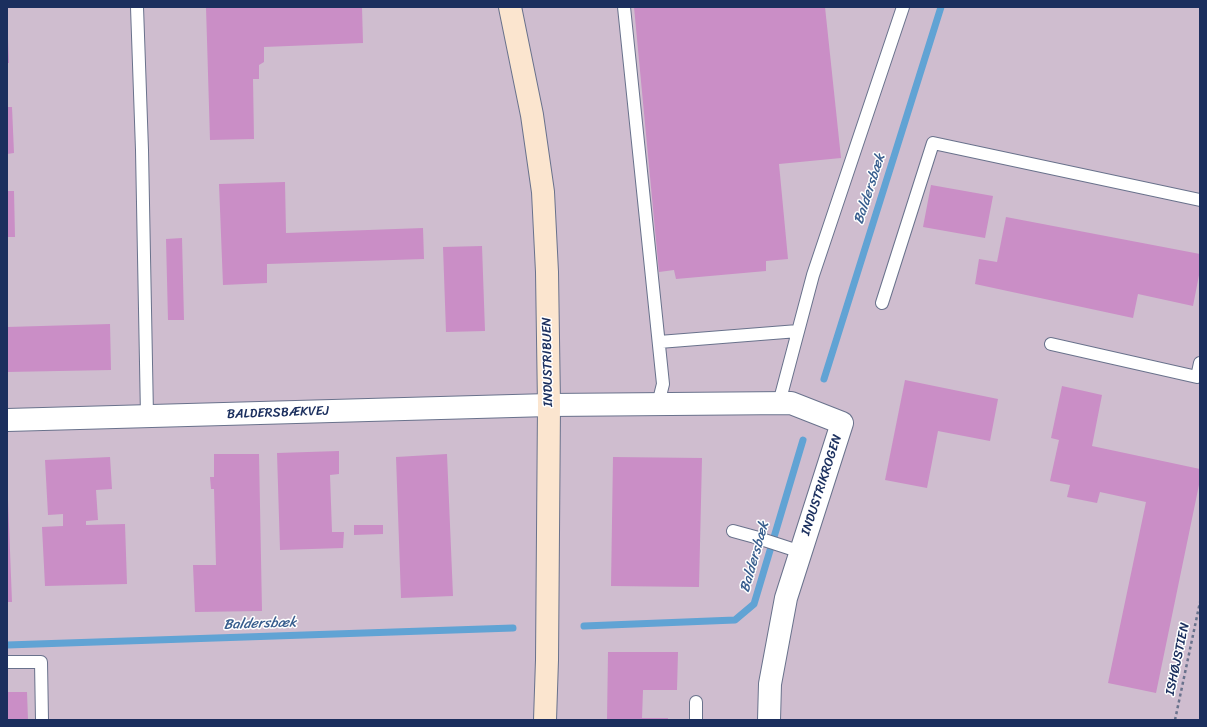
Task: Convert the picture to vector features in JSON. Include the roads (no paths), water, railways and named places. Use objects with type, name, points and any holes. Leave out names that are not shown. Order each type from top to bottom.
[{"type":"street","name":"INDUSTRIBUEN","points":[[510,7],[532,115],[543,192],[547,272],[548,405],[545,720]]},
{"type":"street","name":"INDUSTRIKROGEN","points":[[548,405],[791,403],[842,423],[786,598],[770,684],[769,720]]},
{"type":"street","name":"BALDERSBÆKVEJ","points":[[7,420],[548,405]]},
{"type":"lane","points":[[137,7],[142,158],[147,416]]},
{"type":"lane","points":[[624,7],[663,384],[658,404]]},
{"type":"lane","points":[[779,403],[813,275],[903,7]]},
{"type":"lane","points":[[882,303],[933,143],[1200,200]]},
{"type":"lane","points":[[659,342],[798,331]]},
{"type":"lane","points":[[1051,344],[1197,377],[1200,363]]},
{"type":"lane","points":[[733,531],[801,552]]},
{"type":"lane","points":[[7,662],[40,662],[42,720]]},
{"type":"lane","points":[[696,702],[696,720]]},
{"type":"waterway","name":"Baldersbæk","points":[[824,379],[941,7]]},
{"type":"waterway","name":"Baldersbæk","points":[[584,626],[735,620],[754,604],[803,440]]},
{"type":"waterway","name":"Baldersbæk","points":[[7,645],[513,628]]}]
